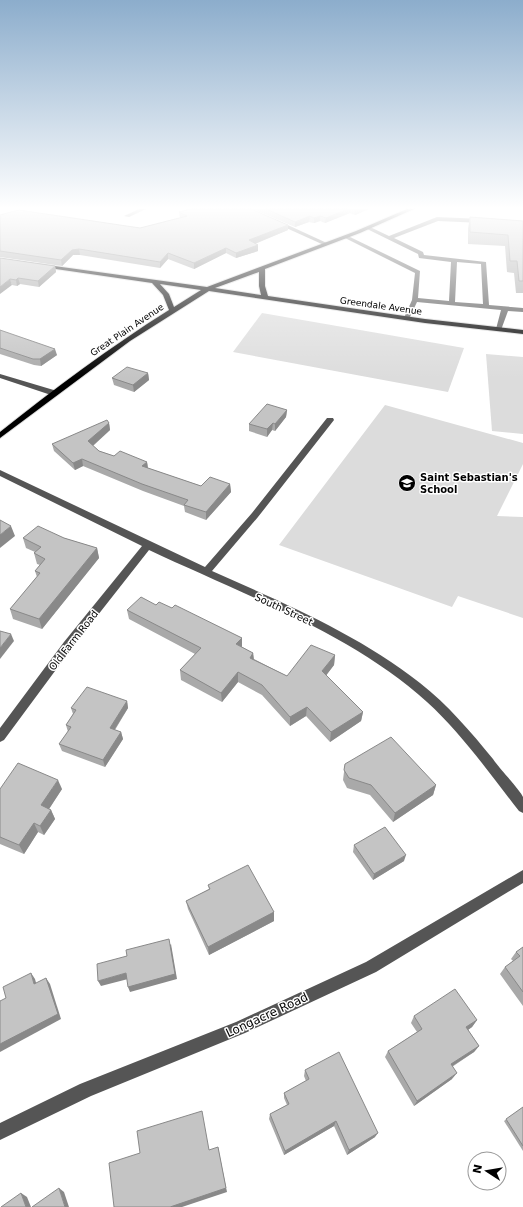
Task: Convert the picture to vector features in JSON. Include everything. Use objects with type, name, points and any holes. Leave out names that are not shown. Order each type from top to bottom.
[{"type":"main road","name":"Greendale Avenue","points":[[39,265],[407,318],[523,332]]},
{"type":"main road","name":"Great Plain Avenue","points":[[0,436],[54,393],[172,310],[208,289],[269,265]]},
{"type":"main road","points":[[262,268],[264,298]]},
{"type":"main road","points":[[154,281],[166,294],[172,310]]},
{"type":"street","points":[[404,265],[418,272]]},
{"type":"street","points":[[407,318],[414,300],[419,265]]},
{"type":"street","points":[[452,304],[454,265]]},
{"type":"street","points":[[484,265],[486,307]]},
{"type":"street","points":[[414,300],[523,310]]},
{"type":"street","points":[[498,329],[505,309]]},
{"type":"street","points":[[0,376],[54,393]]},
{"type":"street","points":[[206,572],[255,516],[330,420]]},
{"type":"street","name":"South Street","points":[[0,473],[362,648],[417,687],[440,708],[475,747],[523,807]]},
{"type":"street","name":"Old Farm Road","points":[[0,737],[68,645],[148,545]]},
{"type":"street","name":"Longacre Road","points":[[0,1132],[86,1090],[240,1028],[371,966],[523,876]]},
{"type":"shaded area","points":[[262,313],[464,348],[448,392],[233,352]]},
{"type":"shaded area","points":[[486,354],[523,357],[523,434],[492,431]]},
{"type":"shaded area","points":[[385,405],[523,443],[523,464],[497,516],[523,517],[523,618],[458,596],[452,607],[279,545]]},
{"type":"building","points":[[0,265],[55,266],[38,281],[18,278],[16,280],[10,279],[0,287]]},
{"type":"building","points":[[517,265],[523,265],[523,281],[519,281]]},
{"type":"building","points":[[0,330],[55,349],[40,359],[33,359],[0,348]]},
{"type":"building","points":[[127,367],[148,373],[133,385],[112,378]]},
{"type":"building","points":[[267,404],[287,410],[275,424],[273,423],[267,429],[249,424]]},
{"type":"building","points":[[107,420],[109,423],[88,441],[99,451],[114,456],[120,451],[147,462],[142,466],[201,486],[210,477],[230,484],[206,512],[184,505],[188,500],[142,484],[82,459],[73,463],[52,444]]},
{"type":"building","points":[[0,520],[11,526],[0,535]]},
{"type":"building","points":[[38,526],[64,538],[97,548],[39,619],[10,609],[40,573],[35,571],[45,559],[34,553],[41,547],[23,538]]},
{"type":"building","points":[[141,597],[156,605],[159,602],[172,608],[175,605],[242,638],[236,644],[253,653],[250,658],[287,676],[311,645],[335,655],[322,671],[363,712],[331,732],[307,707],[290,717],[262,685],[238,672],[221,693],[180,670],[201,648],[127,610]]},
{"type":"building","points":[[0,631],[11,634],[0,648]]},
{"type":"building","points":[[87,687],[127,701],[110,728],[121,732],[103,760],[59,744],[71,727],[66,725],[76,710],[71,708]]},
{"type":"building","points":[[391,737],[436,785],[395,813],[371,785],[349,778],[344,770],[345,764]]},
{"type":"building","points":[[18,763],[58,780],[41,805],[51,810],[40,826],[34,823],[19,845],[0,837],[0,789]]},
{"type":"building","points":[[385,827],[406,855],[374,874],[354,845]]},
{"type":"building","points":[[248,865],[274,912],[208,947],[186,901],[210,889],[208,885]]},
{"type":"building","points":[[169,939],[175,974],[128,987],[126,973],[98,981],[97,964],[127,956],[126,950]]},
{"type":"building","points":[[523,947],[523,992],[505,967],[520,956],[516,952]]},
{"type":"building","points":[[31,973],[34,984],[46,978],[58,1014],[0,1044],[0,1001],[6,998],[3,987]]},
{"type":"building","points":[[455,989],[477,1020],[466,1027],[479,1046],[451,1064],[457,1073],[417,1101],[388,1051],[422,1029],[414,1016]]},
{"type":"building","points":[[339,1052],[378,1133],[349,1150],[336,1121],[285,1151],[270,1114],[289,1104],[284,1093],[309,1079],[305,1070]]},
{"type":"building","points":[[523,1107],[523,1146],[506,1119]]},
{"type":"building","points":[[202,1111],[209,1150],[218,1147],[226,1188],[170,1207],[114,1207],[109,1163],[140,1153],[137,1131]]},
{"type":"building","points":[[59,1188],[65,1207],[32,1207]]},
{"type":"building","points":[[21,1193],[26,1207],[1,1207]]},
{"type":"place","name":"Saint Sebastian's School","points":[[407,483]]}]
